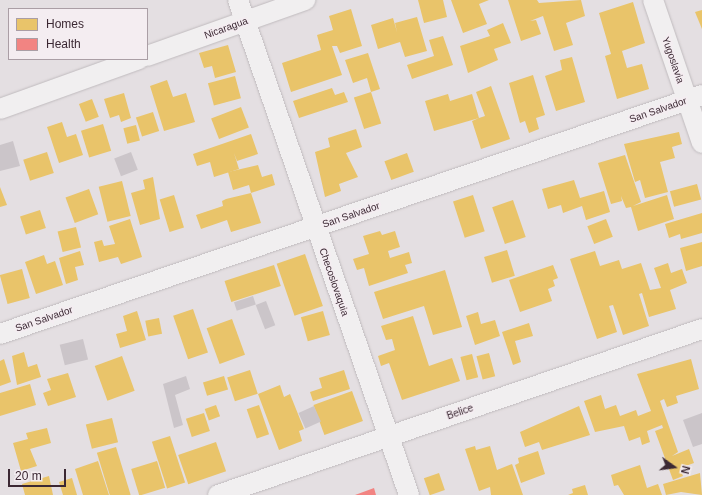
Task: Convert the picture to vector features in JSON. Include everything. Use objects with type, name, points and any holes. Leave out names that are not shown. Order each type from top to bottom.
[{"type":"street","name":"Checoslovaquia","points":[[238,0],[409,495]]},
{"type":"street","name":"Nicaragua","points":[[148,56],[305,0]]},
{"type":"street","name":"Yugoslavia","points":[[653,0],[695,98],[702,143]]},
{"type":"street","points":[[0,109],[136,60]]},
{"type":"street","name":"San Salvador","points":[[0,334],[316,228],[695,98]]},
{"type":"street","name":"Belice","points":[[218,495],[702,328]]},
{"type":"building: Homes","points":[[418,0],[443,0],[447,17],[424,23]]},
{"type":"building: Homes","points":[[451,0],[489,0],[479,4],[487,24],[463,33]]},
{"type":"building: Homes","points":[[508,0],[537,0],[539,3],[581,0],[585,16],[566,23],[573,45],[554,51],[543,16],[530,21],[536,20],[541,34],[521,41]]},
{"type":"building: Homes","points":[[633,2],[645,43],[622,51],[627,68],[642,64],[649,89],[617,99],[605,56],[611,54],[599,13]]},
{"type":"building: Homes","points":[[351,9],[362,46],[340,53],[337,46],[332,46],[342,75],[291,92],[282,63],[321,50],[317,35],[333,30],[329,16]]},
{"type":"building: Homes","points":[[702,10],[702,29],[695,12]]},
{"type":"building: Homes","points":[[417,17],[427,51],[405,57],[400,42],[378,49],[371,25],[393,18],[397,32],[395,23]]},
{"type":"building: Homes","points":[[503,23],[511,43],[494,49],[498,60],[468,73],[460,46],[490,36],[487,30]]},
{"type":"building: Homes","points":[[443,36],[453,65],[412,79],[407,65],[434,56],[429,40]]},
{"type":"building: Homes","points":[[228,45],[236,72],[215,78],[212,66],[204,68],[199,53]]},
{"type":"building: Homes","points":[[368,53],[380,89],[371,92],[367,78],[353,83],[345,60]]},
{"type":"building: Homes","points":[[572,57],[585,102],[556,111],[545,76],[562,70],[560,60]]},
{"type":"building: Homes","points":[[533,75],[545,115],[536,118],[539,129],[529,133],[525,121],[520,123],[509,83]]},
{"type":"building: Homes","points":[[235,76],[241,98],[214,105],[208,83]]},
{"type":"building: Homes","points":[[167,80],[173,97],[186,93],[195,122],[164,131],[150,86]]},
{"type":"building: Homes","points":[[491,86],[510,139],[481,149],[472,121],[485,116],[476,92]]},
{"type":"building: Homes","points":[[332,88],[335,95],[344,92],[348,102],[299,118],[293,101]]},
{"type":"building: Homes","points":[[371,92],[381,123],[364,129],[354,98]]},
{"type":"building: Homes","points":[[124,93],[131,118],[121,122],[119,115],[110,118],[104,99]]},
{"type":"building: Homes","points":[[448,94],[450,101],[472,94],[479,118],[434,131],[425,101]]},
{"type":"building: Homes","points":[[92,99],[99,117],[86,122],[79,104]]},
{"type":"building: Homes","points":[[241,107],[249,128],[219,139],[211,118]]},
{"type":"building: Homes","points":[[153,112],[159,131],[142,137],[136,118]]},
{"type":"building: Homes","points":[[62,122],[67,137],[76,134],[83,155],[59,163],[47,127]]},
{"type":"building: Homes","points":[[103,124],[111,151],[89,158],[81,131]]},
{"type":"building: Homes","points":[[136,125],[140,141],[127,144],[123,128]]},
{"type":"building: Homes","points":[[356,129],[362,147],[346,153],[358,177],[339,184],[341,191],[325,197],[315,152],[330,147],[328,138]]},
{"type":"building: Homes","points":[[679,132],[682,144],[672,147],[675,158],[660,162],[668,192],[645,198],[640,180],[635,182],[624,144]]},
{"type":"building: Homes","points":[[251,134],[258,154],[237,161],[234,153],[239,169],[214,177],[210,162],[197,166],[193,154]]},
{"type":"building: Homes","points":[[47,152],[54,173],[30,181],[23,160]]},
{"type":"building: Homes","points":[[407,153],[414,172],[391,180],[384,161]]},
{"type":"building: Homes","points":[[625,155],[641,202],[633,206],[667,195],[674,219],[638,231],[631,207],[626,208],[621,196],[622,201],[611,204],[598,163]]},
{"type":"building: Homes","points":[[258,165],[262,177],[272,174],[275,185],[251,193],[249,185],[233,190],[228,172]]},
{"type":"building: Homes","points":[[153,177],[160,219],[140,225],[131,193],[145,189],[143,180]]},
{"type":"building: Homes","points":[[574,180],[580,198],[604,191],[610,212],[586,220],[582,206],[563,213],[561,205],[548,209],[542,189]]},
{"type":"building: Homes","points":[[122,181],[131,216],[107,222],[99,187]]},
{"type":"building: Homes","points":[[697,184],[701,199],[674,207],[670,191]]},
{"type":"building: Homes","points":[[0,187],[7,205],[0,207]]},
{"type":"building: Homes","points":[[89,189],[98,214],[75,223],[66,198]]},
{"type":"building: Homes","points":[[251,193],[261,223],[231,232],[227,220],[201,229],[196,215],[223,206],[222,201],[226,199]]},
{"type":"building: Homes","points":[[174,195],[184,228],[170,232],[160,199]]},
{"type":"building: Homes","points":[[473,195],[485,231],[465,238],[453,201]]},
{"type":"building: Homes","points":[[513,200],[526,237],[505,244],[492,207]]},
{"type":"building: Homes","points":[[40,210],[46,228],[26,235],[20,216]]},
{"type":"building: Homes","points":[[702,213],[702,233],[681,239],[680,234],[669,238],[665,224]]},
{"type":"building: Homes","points":[[130,219],[142,257],[121,264],[118,257],[99,262],[94,242],[102,240],[104,246],[115,244],[109,226]]},
{"type":"building: Homes","points":[[606,219],[613,237],[594,244],[587,226]]},
{"type":"building: Homes","points":[[76,227],[81,247],[63,252],[58,232]]},
{"type":"building: Homes","points":[[380,231],[382,235],[395,231],[400,247],[388,251],[390,258],[409,252],[412,263],[405,265],[408,273],[369,286],[364,268],[357,270],[353,259],[369,254],[363,236]]},
{"type":"building: Homes","points":[[702,242],[702,266],[686,271],[680,248]]},
{"type":"building: Homes","points":[[507,250],[515,276],[492,283],[484,257]]},
{"type":"building: Homes","points":[[80,251],[84,265],[75,267],[78,280],[66,284],[59,258]]},
{"type":"building: Homes","points":[[595,251],[600,266],[619,260],[622,269],[641,263],[650,290],[661,288],[654,268],[668,263],[671,273],[682,269],[687,283],[670,290],[676,309],[649,317],[642,293],[639,294],[649,326],[623,335],[613,305],[609,306],[617,332],[597,339],[570,259]]},
{"type":"building: Homes","points":[[305,254],[323,306],[295,316],[277,264]]},
{"type":"building: Homes","points":[[44,255],[47,264],[55,261],[63,285],[36,294],[25,262]]},
{"type":"building: Homes","points":[[274,265],[281,286],[231,302],[225,281]]},
{"type":"building: Homes","points":[[553,265],[558,278],[553,280],[555,286],[548,289],[552,301],[520,312],[509,280]]},
{"type":"building: Homes","points":[[22,269],[30,298],[8,304],[0,275]]},
{"type":"building: Homes","points":[[445,270],[462,327],[433,335],[424,306],[383,319],[374,292]]},
{"type":"building: Homes","points":[[193,309],[208,352],[188,359],[173,316]]},
{"type":"building: Homes","points":[[137,311],[146,340],[120,348],[116,334],[127,331],[123,316]]},
{"type":"building: Homes","points":[[323,311],[330,335],[308,341],[301,317]]},
{"type":"building: Homes","points":[[478,312],[481,324],[495,320],[500,336],[475,345],[466,316]]},
{"type":"building: Homes","points":[[413,316],[429,366],[452,358],[460,381],[402,400],[389,363],[381,366],[378,356],[395,350],[392,339],[386,340],[381,326]]},
{"type":"building: Homes","points":[[159,318],[162,334],[148,336],[145,321]]},
{"type":"building: Homes","points":[[232,319],[245,355],[220,364],[207,328]]},
{"type":"building: Homes","points":[[529,323],[533,336],[515,341],[521,362],[513,365],[502,332]]},
{"type":"building: Homes","points":[[24,352],[28,367],[37,364],[41,377],[17,385],[12,356]]},
{"type":"building: Homes","points":[[489,353],[495,376],[483,380],[476,356]]},
{"type":"building: Homes","points":[[472,354],[478,377],[467,380],[460,357]]},
{"type":"building: Homes","points":[[122,356],[135,391],[107,401],[95,366]]},
{"type":"building: Homes","points":[[4,359],[11,382],[0,386],[0,361]]},
{"type":"building: Homes","points":[[691,359],[699,389],[676,396],[678,403],[667,407],[664,399],[660,401],[678,452],[672,456],[689,449],[694,463],[680,468],[683,476],[673,480],[655,431],[663,428],[662,425],[647,431],[650,442],[642,445],[640,437],[629,441],[624,426],[595,432],[584,401],[601,395],[605,409],[616,405],[620,416],[636,410],[638,416],[651,411],[637,374]]},
{"type":"building: Homes","points":[[250,370],[258,394],[235,401],[227,377]]},
{"type":"building: Homes","points":[[344,370],[350,389],[313,401],[310,392],[322,388],[319,378]]},
{"type":"building: Homes","points":[[68,373],[76,397],[48,406],[43,393],[51,390],[47,379]]},
{"type":"building: Homes","points":[[224,376],[228,389],[207,396],[203,382]]},
{"type":"building: Homes","points":[[30,384],[36,405],[0,416],[0,393]]},
{"type":"building: Homes","points":[[280,385],[284,397],[290,394],[304,429],[299,431],[302,441],[279,450],[258,394]]},
{"type":"building: Homes","points":[[352,391],[363,421],[324,435],[313,405]]},
{"type":"building: Homes","points":[[216,405],[220,416],[209,420],[205,409]]},
{"type":"building: Homes","points":[[259,405],[269,434],[257,439],[247,409]]},
{"type":"building: Homes","points":[[579,406],[590,435],[542,450],[539,442],[525,447],[520,432]]},
{"type":"building: Homes","points":[[204,413],[210,431],[192,437],[186,419]]},
{"type":"building: Homes","points":[[112,418],[118,442],[92,449],[86,425]]},
{"type":"building: Homes","points":[[47,428],[51,443],[30,449],[37,466],[21,471],[13,443],[28,439],[26,433]]},
{"type":"building: Homes","points":[[170,436],[185,483],[167,488],[152,442]]},
{"type":"building: Homes","points":[[216,442],[226,471],[188,484],[178,455]]},
{"type":"building: Homes","points":[[475,446],[476,450],[490,446],[497,470],[512,464],[523,495],[491,495],[490,487],[479,491],[465,449]]},
{"type":"building: Homes","points":[[116,447],[131,495],[110,495],[97,453]]},
{"type":"building: Homes","points":[[538,451],[545,474],[521,483],[515,465],[519,463],[518,458]]},
{"type":"building: Homes","points":[[98,461],[109,495],[83,495],[75,469]]},
{"type":"building: Homes","points":[[157,461],[165,488],[139,495],[131,469]]},
{"type":"building: Homes","points":[[640,465],[647,488],[658,484],[662,495],[624,495],[618,485],[614,486],[611,475]]},
{"type":"building: Homes","points":[[439,473],[445,490],[430,495],[424,478]]},
{"type":"building: Homes","points":[[700,473],[702,495],[681,492],[666,495],[663,484]]},
{"type":"building: Homes","points":[[49,476],[53,495],[25,495],[22,484]]},
{"type":"building: Homes","points":[[72,478],[77,495],[63,495],[59,482]]},
{"type":"building: Homes","points":[[585,485],[588,495],[568,495],[573,493],[572,489]]},
{"type":"building: Health","points":[[374,488],[376,495],[355,495]]},
{"type":"building: Other","points":[[13,141],[20,166],[0,171],[0,145]]},
{"type":"building: Other","points":[[131,152],[138,170],[121,176],[114,158]]},
{"type":"building: Other","points":[[253,296],[256,305],[237,311],[234,302]]},
{"type":"building: Other","points":[[266,301],[275,325],[265,329],[256,305]]},
{"type":"building: Other","points":[[83,339],[88,359],[65,365],[60,345]]},
{"type":"building: Other","points":[[186,376],[190,389],[175,395],[183,425],[174,428],[163,384]]},
{"type":"building: Other","points":[[314,406],[321,422],[305,428],[298,413]]},
{"type":"building: Other","points":[[702,413],[702,444],[693,447],[683,420]]}]
